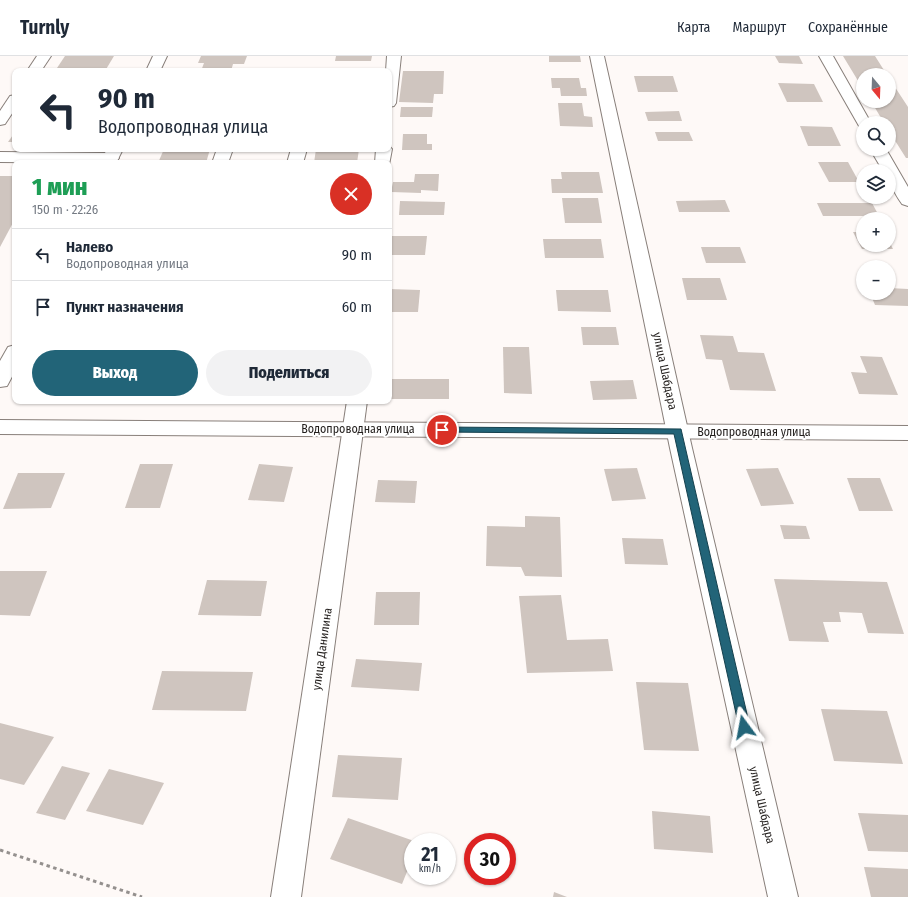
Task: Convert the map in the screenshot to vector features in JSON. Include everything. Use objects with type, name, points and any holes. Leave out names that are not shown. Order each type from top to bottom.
[{"type":"street","points":[[36,68],[44,56]]},
{"type":"street","points":[[154,68],[160,56]]},
{"type":"street","points":[[392,75],[394,56]]},
{"type":"street","name":"улица Шабдара","points":[[598,56],[676,422],[783,897]]},
{"type":"street","points":[[826,56],[860,116]]},
{"type":"street","points":[[0,121],[12,103]]},
{"type":"street","points":[[882,156],[908,201]]},
{"type":"street","points":[[0,157],[112,157]]},
{"type":"street","points":[[0,381],[12,357]]},
{"type":"street","name":"улица Данилина","points":[[286,897],[357,404]]},
{"type":"street","name":"Водопроводная улица","points":[[0,427],[354,429],[676,422],[908,433]]},
{"type":"path","points":[[0,850],[142,897]]},
{"type":"building","points":[[65,56],[114,56],[107,68],[57,68]]},
{"type":"building","points":[[201,56],[247,56],[244,64],[233,64],[232,68],[202,68],[204,63],[198,63]]},
{"type":"building","points":[[336,56],[372,56],[371,61],[335,61]]},
{"type":"building","points":[[549,56],[580,56],[581,62],[549,62]]},
{"type":"building","points":[[775,56],[799,56],[803,64],[779,63]]},
{"type":"building","points":[[843,56],[875,56],[883,68],[856,68],[856,77]]},
{"type":"building","points":[[403,71],[444,71],[443,94],[434,94],[433,103],[399,102]]},
{"type":"building","points":[[634,76],[673,76],[678,92],[638,92]]},
{"type":"building","points":[[551,78],[579,78],[581,88],[586,88],[587,96],[561,96],[560,88],[552,88]]},
{"type":"building","points":[[778,83],[814,84],[823,102],[787,102]]},
{"type":"building","points":[[896,89],[908,107],[908,158],[906,158],[896,142],[896,116],[880,116],[875,108],[896,108]]},
{"type":"building","points":[[558,103],[582,103],[584,116],[592,117],[593,127],[560,126]]},
{"type":"building","points":[[401,107],[433,107],[432,117],[400,117]]},
{"type":"building","points":[[679,111],[682,121],[648,121],[645,112]]},
{"type":"building","points":[[800,126],[832,127],[841,146],[808,146]]},
{"type":"building","points":[[655,132],[689,132],[693,141],[658,141]]},
{"type":"building","points":[[403,134],[427,134],[427,144],[432,144],[432,150],[402,150]]},
{"type":"building","points":[[12,136],[12,142],[8,142]]},
{"type":"building","points":[[163,152],[209,152],[207,160],[159,160]]},
{"type":"building","points":[[316,152],[359,152],[357,160],[314,160]]},
{"type":"building","points":[[818,162],[848,162],[856,177],[856,182],[829,182]]},
{"type":"building","points":[[561,172],[599,172],[603,193],[552,193],[551,179],[562,179]]},
{"type":"building","points":[[415,174],[439,174],[438,191],[421,190],[421,193],[392,192],[393,182],[414,182]]},
{"type":"building","points":[[0,176],[12,176],[12,225],[0,247]]},
{"type":"building","points":[[562,198],[598,198],[602,223],[565,223]]},
{"type":"building","points":[[725,200],[730,212],[679,212],[676,201]]},
{"type":"building","points":[[400,201],[445,202],[444,215],[399,215]]},
{"type":"building","points":[[817,203],[873,204],[877,212],[856,212],[856,216],[823,216]]},
{"type":"building","points":[[392,236],[427,236],[425,255],[392,255]]},
{"type":"building","points":[[543,239],[601,239],[604,258],[545,258]]},
{"type":"building","points":[[701,247],[740,247],[746,263],[706,263]]},
{"type":"building","points":[[682,278],[720,278],[727,300],[687,300]]},
{"type":"building","points":[[896,288],[908,289],[908,306],[875,305],[873,300],[896,300]]},
{"type":"building","points":[[392,289],[420,290],[418,312],[392,312]]},
{"type":"building","points":[[556,290],[608,290],[611,312],[558,311]]},
{"type":"building","points":[[581,327],[616,327],[619,345],[583,345]]},
{"type":"building","points":[[700,335],[733,336],[738,352],[764,353],[776,391],[730,390],[722,360],[706,359]]},
{"type":"building","points":[[503,347],[529,347],[532,394],[504,393]]},
{"type":"building","points":[[860,356],[882,357],[898,395],[859,394],[851,372],[867,373]]},
{"type":"building","points":[[392,379],[449,379],[449,399],[392,399]]},
{"type":"building","points":[[633,380],[637,399],[593,400],[590,381]]},
{"type":"building","points":[[140,464],[173,464],[160,508],[125,508]]},
{"type":"building","points":[[259,464],[293,467],[284,502],[248,500]]},
{"type":"building","points":[[637,468],[646,499],[612,501],[604,469]]},
{"type":"building","points":[[778,468],[794,504],[761,506],[746,469]]},
{"type":"building","points":[[18,473],[65,473],[51,508],[3,509]]},
{"type":"building","points":[[847,478],[880,478],[893,511],[859,511]]},
{"type":"building","points":[[378,480],[417,481],[415,503],[375,502]]},
{"type":"building","points":[[525,516],[560,517],[562,577],[525,576],[521,567],[486,566],[487,526],[525,527]]},
{"type":"building","points":[[780,525],[806,526],[810,539],[784,539]]},
{"type":"building","points":[[622,538],[663,539],[668,565],[625,564]]},
{"type":"building","points":[[0,571],[47,571],[30,616],[0,615]]},
{"type":"building","points":[[774,579],[887,582],[904,634],[868,633],[862,613],[839,612],[841,622],[823,622],[829,642],[789,641]]},
{"type":"building","points":[[207,580],[267,581],[261,616],[198,615]]},
{"type":"building","points":[[376,592],[420,592],[419,625],[374,625]]},
{"type":"building","points":[[561,595],[567,640],[608,639],[613,671],[527,673],[519,596]]},
{"type":"building","points":[[356,659],[422,663],[419,691],[351,687]]},
{"type":"building","points":[[162,671],[253,672],[246,711],[152,710]]},
{"type":"building","points":[[636,682],[688,683],[699,751],[644,750]]},
{"type":"building","points":[[821,709],[887,711],[903,764],[834,761]]},
{"type":"building","points":[[0,723],[54,737],[24,785],[0,779]]},
{"type":"building","points":[[338,755],[402,758],[398,800],[332,797]]},
{"type":"building","points":[[62,766],[90,773],[65,820],[36,813]]},
{"type":"building","points":[[109,769],[164,783],[143,825],[86,811]]},
{"type":"building","points":[[652,811],[710,816],[713,853],[654,849]]},
{"type":"building","points":[[858,813],[908,815],[908,852],[868,851]]},
{"type":"building","points":[[348,818],[404,837],[404,879],[402,884],[330,859]]},
{"type":"building","points":[[864,867],[908,869],[908,897],[871,897]]},
{"type":"building","points":[[554,892],[567,897],[553,897]]},
{"type":"route","points":[[442,430],[678,432],[744,727]]}]
